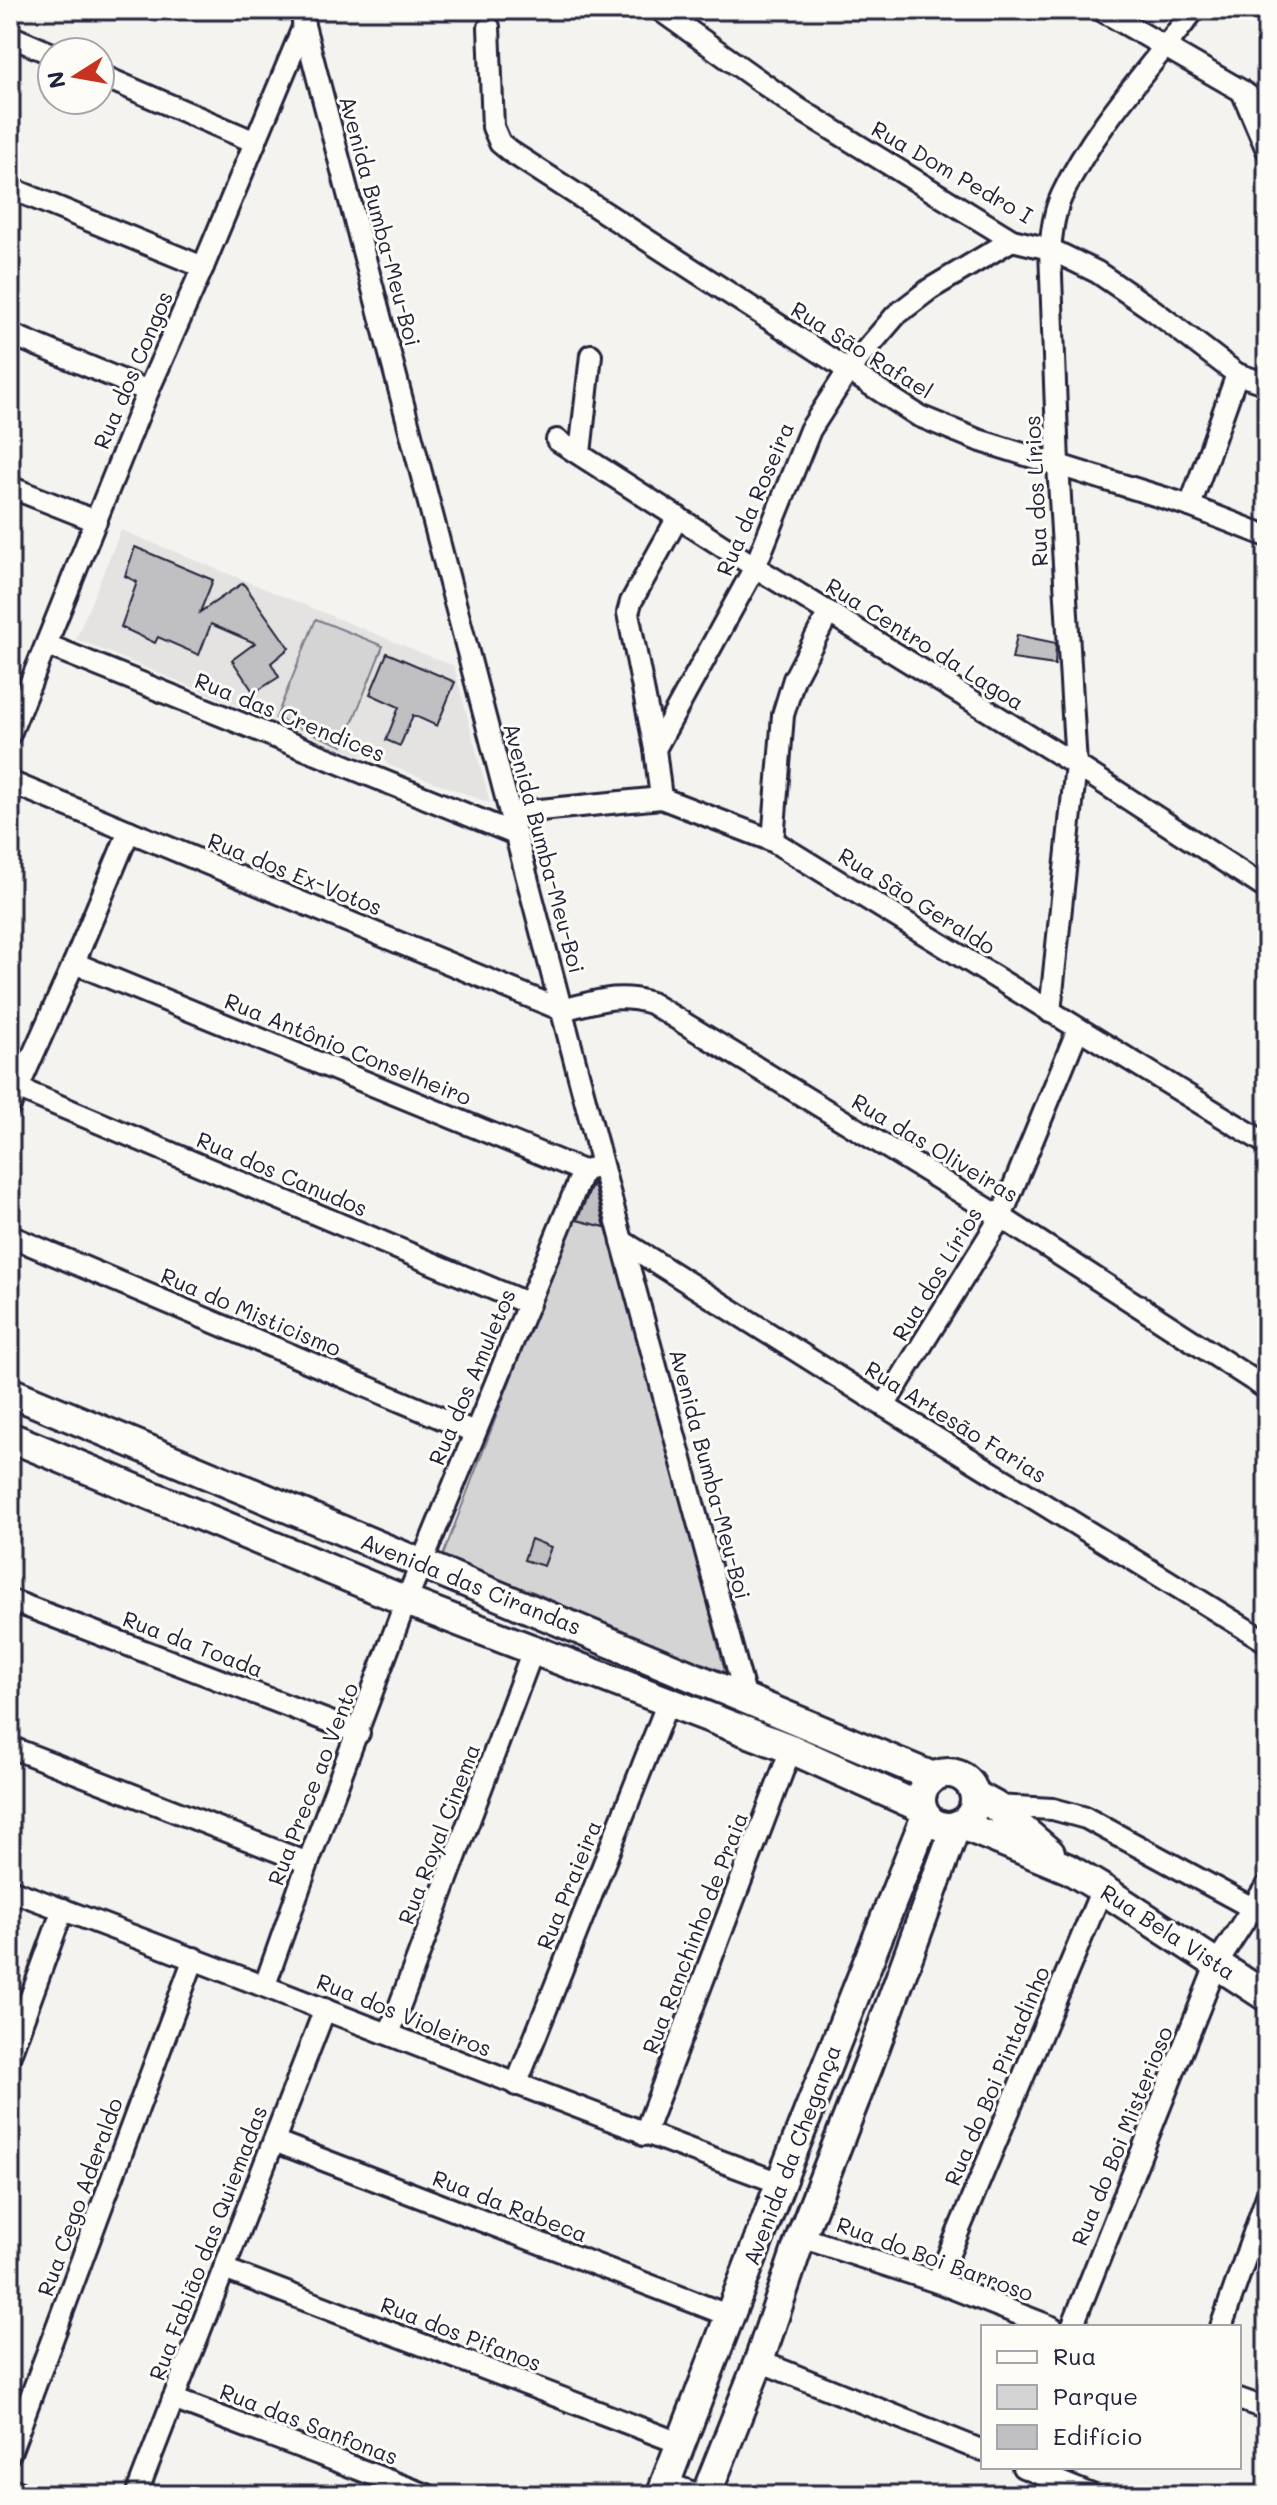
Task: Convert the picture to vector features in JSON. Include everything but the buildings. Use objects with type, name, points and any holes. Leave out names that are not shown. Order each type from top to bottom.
[{"type":"street","name":"Rua Dom Pedro I","points":[[660,10],[796,107],[1012,240],[1050,249],[1097,272],[1237,374],[1267,384]]},
{"type":"street","points":[[1101,10],[1242,91],[1267,109]]},
{"type":"street","name":"Rua dos Lírios","points":[[1050,1012],[1076,765],[1058,464],[1050,249],[1053,221],[1062,196],[1100,130],[1194,10]]},
{"type":"street","name":"Rua dos Congos","points":[[10,734],[148,391],[255,142],[302,18]]},
{"type":"street","name":"Avenida Bumba-Meu-Boi","points":[[302,18],[622,1241],[745,1696]]},
{"type":"street","name":"Rua São Rafael","points":[[489,27],[493,127],[500,143],[511,152],[919,416],[950,429],[1190,506],[1267,536]]},
{"type":"street","points":[[10,36],[36,47]]},
{"type":"street","points":[[116,82],[255,142]]},
{"type":"street","points":[[1242,91],[1267,150]]},
{"type":"street","points":[[10,188],[203,267]]},
{"type":"street","name":"Rua da Roseira","points":[[655,749],[755,567],[810,430],[848,371],[896,315],[930,289],[1012,240]]},
{"type":"street","points":[[10,334],[148,391]]},
{"type":"street","points":[[580,453],[591,355]]},
{"type":"street","points":[[1190,506],[1237,374]]},
{"type":"street","name":"Rua Centro da Lagoa","points":[[557,440],[755,567],[1076,765],[1267,889]]},
{"type":"street","points":[[10,487],[96,521]]},
{"type":"street","points":[[661,798],[655,749],[628,613],[631,602],[678,517]]},
{"type":"street","points":[[773,841],[783,715],[794,679],[829,612]]},
{"type":"street","name":"Rua das Crendices","points":[[47,645],[512,823]]},
{"type":"street","name":"Rua dos Ex-Votos","points":[[10,782],[562,1010]]},
{"type":"street","name":"Rua São Geraldo","points":[[512,823],[661,798],[773,841],[1267,1144]]},
{"type":"street","points":[[14,1097],[129,831]]},
{"type":"street","name":"Rua Antônio Conselheiro","points":[[74,963],[583,1171]]},
{"type":"street","name":"Rua das Oliveiras","points":[[562,1010],[615,997],[632,997],[651,1003],[1001,1217],[1267,1389]]},
{"type":"street","name":"Rua dos Lírios","points":[[884,1406],[1001,1217],[1078,1029]]},
{"type":"street","name":"Rua dos Canudos","points":[[14,1097],[529,1304]]},
{"type":"street","points":[[583,1171],[603,1165]]},
{"type":"street","name":"Rua dos Amuletos","points":[[406,1601],[583,1171]]},
{"type":"street","name":"Rua do Misticismo","points":[[10,1236],[474,1432]]},
{"type":"street","name":"Rua Artesão Farias","points":[[622,1241],[1267,1642]]},
{"type":"street","name":"Avenida das Cirandas","points":[[10,1392],[933,1777]]},
{"type":"street","name":"Avenida das Cirandas","points":[[10,1437],[406,1601],[791,1749],[924,1812]]},
{"type":"street","name":"Rua da Toada","points":[[10,1600],[359,1733]]},
{"type":"street","name":"Rua Prece ao Vento","points":[[265,1985],[406,1601]]},
{"type":"street","name":"Rua Royal Cinema","points":[[389,2034],[533,1650]]},
{"type":"street","name":"Rua Praieira","points":[[516,2085],[668,1702]]},
{"type":"street","points":[[10,1747],[308,1863]]},
{"type":"street","name":"Rua Ranchinho de Praia","points":[[644,2135],[791,1749]]},
{"type":"street","points":[[949,1772],[960,1775],[985,1800],[1069,1869],[958,1825],[937,1825],[924,1812],[923,1788],[933,1777],[949,1772]]},
{"type":"street","points":[[958,1825],[967,1820],[985,1800]]},
{"type":"street","points":[[985,1800],[1053,1809],[1086,1818],[1260,1912]]},
{"type":"street","name":"Avenida da Chegança","points":[[663,2489],[924,1812]]},
{"type":"street","name":"Avenida da Chegança","points":[[706,2495],[759,2361],[806,2226],[958,1825]]},
{"type":"street","name":"Rua Bela Vista","points":[[1069,1869],[1267,1997]]},
{"type":"street","name":"Rua do Boi Misterioso","points":[[1073,2325],[1217,1963],[1260,1912],[1267,1885]]},
{"type":"street","name":"Rua do Boi Pintadinho","points":[[937,2282],[1102,1889]]},
{"type":"street","name":"Rua dos Violeiros","points":[[10,1890],[265,1985],[644,2135],[781,2183]]},
{"type":"street","points":[[10,2055],[63,1909]]},
{"type":"street","name":"Rua Cego Aderaldo","points":[[10,2453],[194,1958]]},
{"type":"street","name":"Rua Fabião das Quiemadas","points":[[136,2495],[325,2009]]},
{"type":"street","name":"Rua da Rabeca","points":[[274,2141],[730,2316]]},
{"type":"street","points":[[806,2226],[781,2183],[823,2181]]},
{"type":"street","points":[[1222,2325],[1267,2196]]},
{"type":"street","name":"Rua do Boi Barroso","points":[[806,2226],[1047,2325]]},
{"type":"street","name":"Rua dos Pifanos","points":[[224,2269],[682,2444]]},
{"type":"street","points":[[759,2361],[981,2450]]},
{"type":"street","name":"Rua das Sanfonas","points":[[173,2399],[427,2495]]},
{"type":"street","points":[[1241,2400],[1267,2409]]},
{"type":"street","points":[[1028,2469],[1092,2495]]},
{"type":"street","points":[[663,2489],[699,2495]]},
{"type":"shaded area","points":[[121,530],[454,666],[490,803],[388,765],[382,754],[374,751],[360,756],[76,639]]},
{"type":"green space","points":[[316,619],[383,646],[343,746],[276,718]]},
{"type":"green space","points":[[572,1219],[612,1228],[725,1672],[606,1627],[534,1592],[485,1578],[442,1558]]}]
